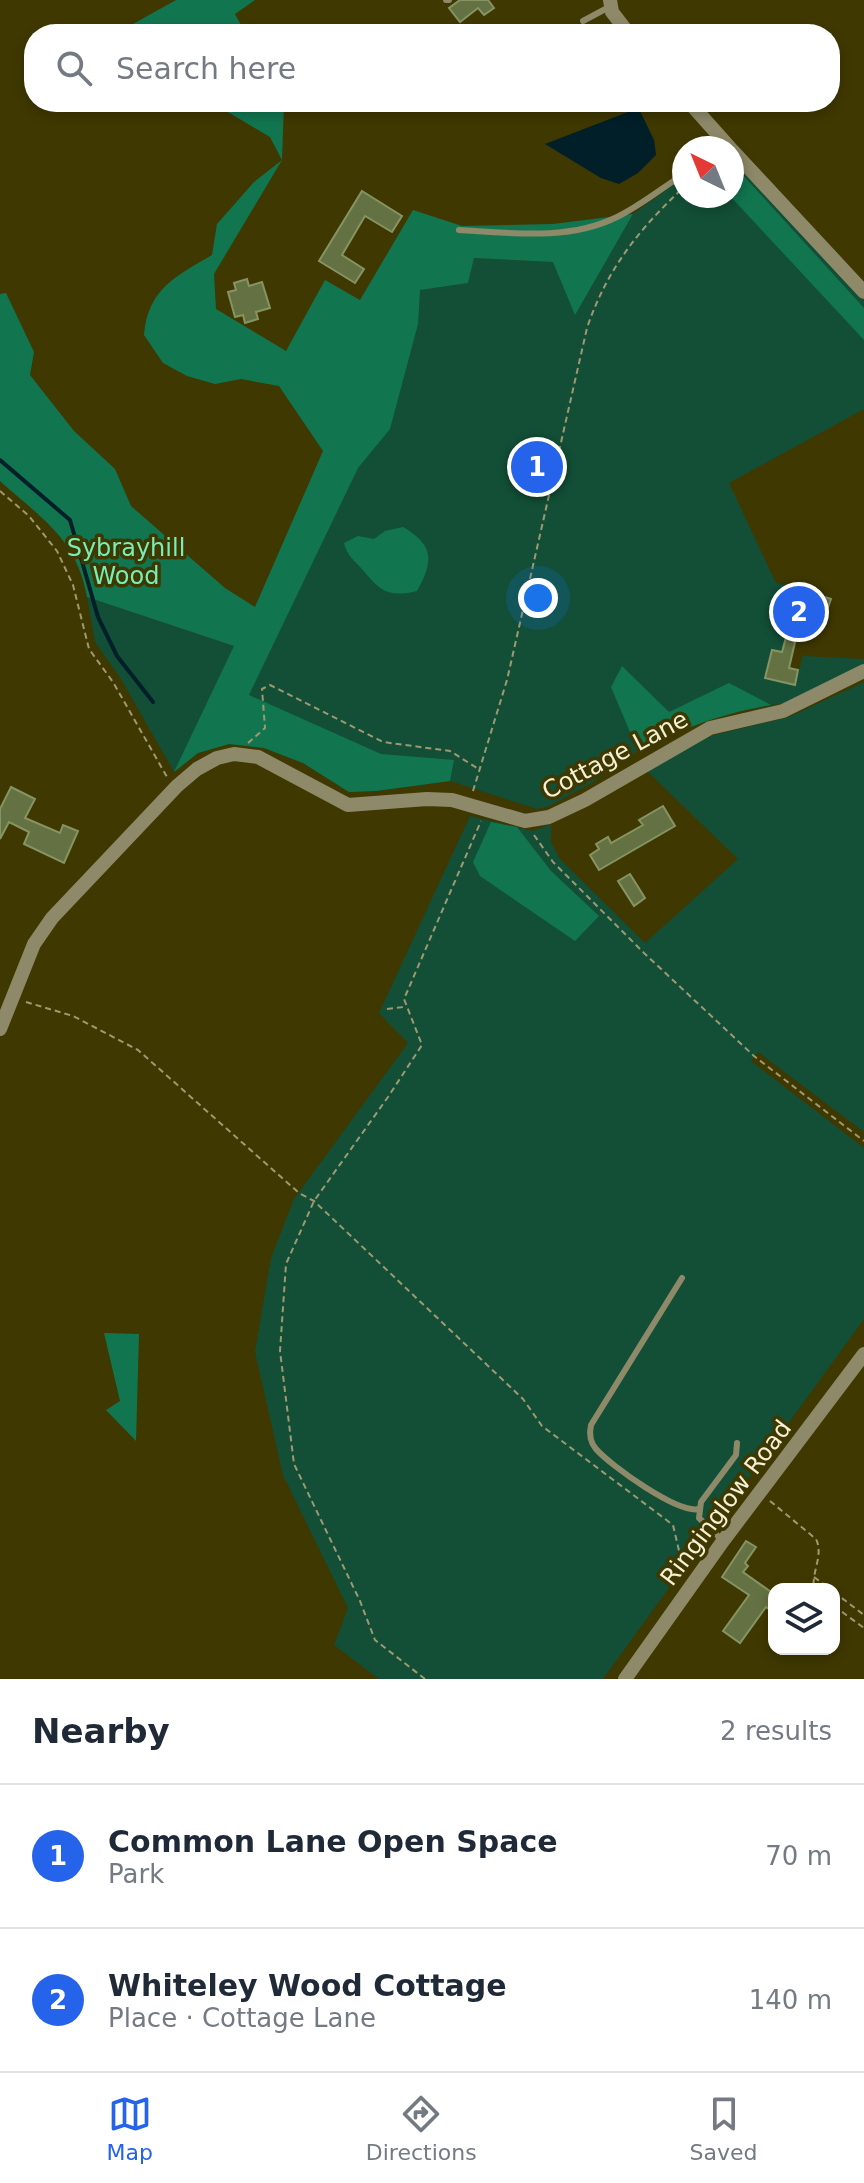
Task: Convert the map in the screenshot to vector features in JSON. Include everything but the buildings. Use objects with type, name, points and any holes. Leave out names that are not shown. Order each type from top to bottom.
[{"type":"street","points":[[611,3],[612,12],[621,24]]},
{"type":"street","points":[[697,112],[718,136]]},
{"type":"street","points":[[744,165],[864,292]]},
{"type":"street","name":"Cottage Lane","points":[[234,754],[258,757],[348,805],[427,799],[469,803],[525,821],[549,817],[585,800],[710,728],[783,711],[864,671]]},
{"type":"street","points":[[0,1029],[34,944],[52,918],[177,786],[197,769],[217,758],[234,754]]},
{"type":"street","name":"Ringinglow Road","points":[[625,1679],[723,1541],[864,1354]]},
{"type":"lane","points":[[583,21],[611,3]]},
{"type":"lane","points":[[459,230],[539,234],[584,228],[616,218],[672,182]]},
{"type":"lane","points":[[682,1278],[591,1425],[589,1434],[597,1450],[663,1499],[692,1510],[699,1509]]},
{"type":"lane","points":[[723,1541],[699,1518],[699,1509],[736,1455],[737,1443]]},
{"type":"path","points":[[469,803],[507,680],[587,328],[598,295],[629,246],[649,220],[672,198]]},
{"type":"path","points":[[0,491],[29,516],[57,551],[73,585],[89,649],[113,682],[168,778],[177,786]]},
{"type":"path","points":[[234,754],[265,728],[262,689],[270,685],[383,742],[450,751],[478,769]]},
{"type":"path","points":[[425,1679],[375,1640],[360,1601],[294,1464],[280,1351],[286,1264],[314,1201],[422,1045],[404,999],[486,809]]},
{"type":"path","points":[[525,821],[553,862],[644,953],[754,1056],[864,1141]]},
{"type":"path","points":[[12,999],[73,1016],[138,1050],[299,1193],[314,1201],[523,1399],[542,1426],[673,1525],[682,1571],[695,1580]]},
{"type":"path","points":[[387,1009],[405,1006]]},
{"type":"path","points":[[759,1493],[816,1539],[819,1546],[814,1583]]},
{"type":"path","points":[[813,1576],[822,1583]]},
{"type":"path","points":[[840,1597],[864,1615]]},
{"type":"path","points":[[840,1610],[864,1628]]},
{"type":"green space","points":[[176,0],[255,0],[235,14],[240,24],[133,24]]},
{"type":"green space","points":[[228,112],[284,112],[282,160],[270,137]]},
{"type":"green space","name":"Sybrayhill Wood","points":[[282,160],[214,274],[216,309],[286,351],[325,280],[360,300],[413,210],[462,226],[553,224],[633,214],[575,315],[553,262],[474,258],[468,283],[420,290],[418,324],[390,429],[358,468],[249,695],[381,754],[454,760],[450,781],[349,792],[303,763],[264,748],[229,744],[198,753],[174,772],[234,646],[87,597],[82,577],[66,545],[43,519],[0,481],[0,294],[6,293],[34,352],[30,375],[74,431],[115,469],[131,506],[225,588],[255,607],[323,451],[279,386],[241,379],[215,384],[187,376],[163,363],[144,335],[151,306],[158,295],[175,278],[212,255],[217,224],[254,182]]},
{"type":"green space","points":[[744,169],[864,300],[864,409],[729,483],[776,583],[812,589],[807,613],[794,605],[782,652],[772,651],[765,678],[795,685],[803,656],[864,659],[864,664],[789,702],[735,712],[685,727],[638,751],[590,784],[549,806],[537,809],[450,781],[349,792],[303,763],[264,748],[229,744],[198,753],[174,772],[121,679],[95,642],[87,597],[234,646],[420,290],[468,283],[474,258],[554,262],[575,314],[633,214],[672,186],[672,208],[744,208]]},
{"type":"green space","points":[[744,176],[864,308],[864,340],[741,208],[744,208]]},
{"type":"green space","points":[[403,527],[426,547],[428,562],[417,591],[399,594],[385,591],[374,583],[351,558],[344,543],[358,536],[374,539],[385,531]]},
{"type":"green space","points":[[622,666],[669,712],[729,683],[771,705],[703,723],[638,751],[611,687]]},
{"type":"green space","points":[[864,682],[864,1132],[758,1052],[751,1061],[864,1148],[864,1319],[603,1679],[379,1679],[334,1645],[348,1608],[283,1475],[255,1352],[271,1258],[294,1199],[408,1043],[379,1013],[470,816],[533,831],[551,824],[551,842],[560,859],[645,943],[738,859],[647,771],[710,736],[789,717]]},
{"type":"green space","points":[[491,822],[517,827],[551,871],[599,916],[575,941],[480,876],[473,862]]},
{"type":"green space","points":[[104,1333],[139,1334],[136,1441],[106,1410],[120,1401]]},
{"type":"water","points":[[628,112],[640,112],[654,140],[656,155],[638,173],[619,184],[601,178],[545,144]]},
{"type":"waterway","points":[[0,460],[70,520],[98,617],[117,656],[153,702]]},
{"type":"place","name":"Common Lane Open Space","points":[[537,467]]},
{"type":"place","name":"Whiteley Wood Cottage","points":[[799,612]]}]
